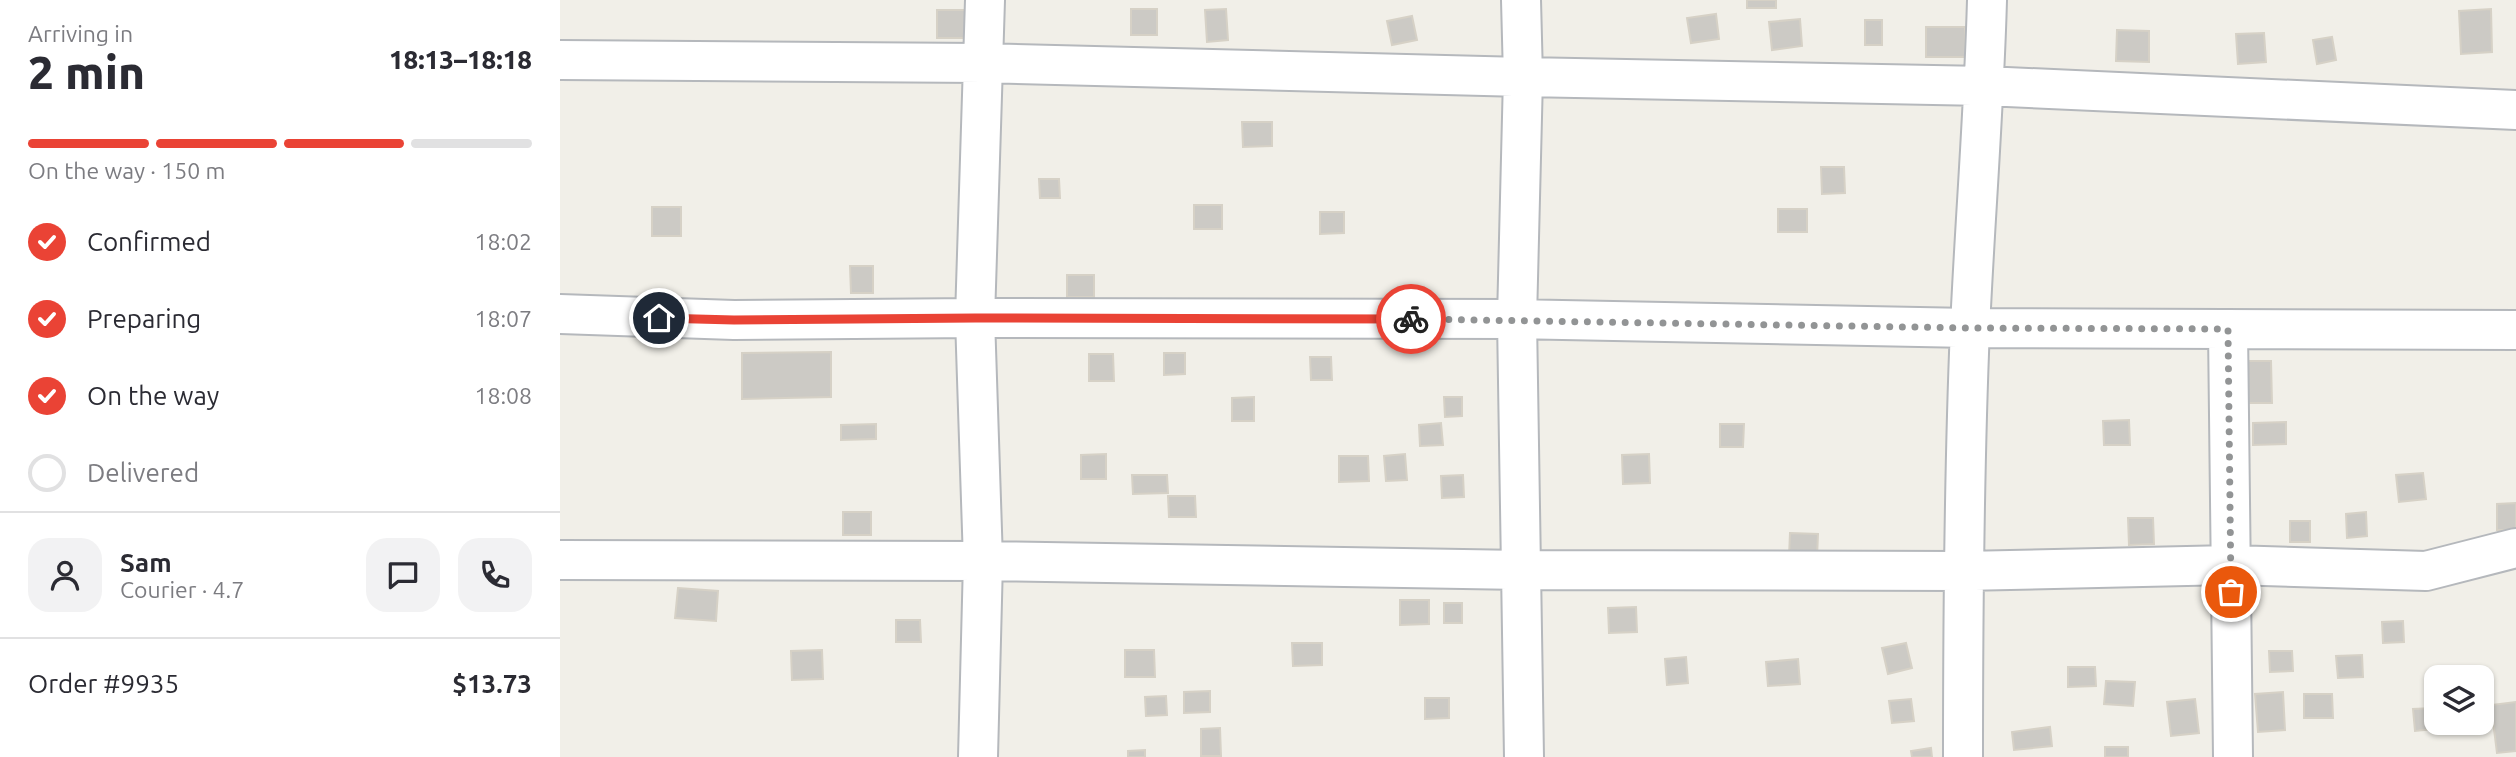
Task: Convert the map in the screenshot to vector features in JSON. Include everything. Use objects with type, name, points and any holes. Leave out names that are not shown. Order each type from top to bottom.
[{"type":"street","points":[[978,757],[983,562],[975,318],[985,0]]},
{"type":"street","points":[[1521,0],[1523,78],[1517,319],[1524,757]]},
{"type":"street","points":[[1963,757],[1963,571],[1970,328],[1985,86],[1987,0]]},
{"type":"street","points":[[560,60],[982,63],[1523,78],[1985,86],[2516,110]]},
{"type":"street","points":[[560,314],[734,320],[1517,319],[1970,328],[2516,330]]},
{"type":"street","points":[[2228,329],[2233,757]]},
{"type":"street","points":[[560,560],[983,562],[1522,570],[1963,571],[2231,565],[2426,571],[2516,548]]},
{"type":"building","points":[[1747,0],[1776,0],[1776,8],[1747,8]]},
{"type":"building","points":[[1131,9],[1157,9],[1157,35],[1131,35]]},
{"type":"building","points":[[1226,9],[1228,40],[1207,42],[1205,10]]},
{"type":"building","points":[[2491,9],[2492,52],[2461,54],[2459,11]]},
{"type":"building","points":[[937,10],[967,10],[967,38],[937,38]]},
{"type":"building","points":[[1716,14],[1719,39],[1691,43],[1687,18]]},
{"type":"building","points":[[1412,16],[1417,40],[1392,45],[1387,21]]},
{"type":"building","points":[[1800,19],[1802,46],[1772,50],[1769,22]]},
{"type":"building","points":[[1865,20],[1882,20],[1882,45],[1865,45]]},
{"type":"building","points":[[1926,27],[1965,27],[1965,57],[1926,57]]},
{"type":"building","points":[[2117,30],[2149,31],[2149,62],[2116,61]]},
{"type":"building","points":[[2264,33],[2266,62],[2238,64],[2236,34]]},
{"type":"building","points":[[2332,37],[2336,60],[2317,64],[2313,40]]},
{"type":"building","points":[[1242,122],[1272,122],[1272,146],[1243,147]]},
{"type":"building","points":[[1821,167],[1844,167],[1845,193],[1822,194]]},
{"type":"building","points":[[1039,179],[1059,179],[1060,198],[1040,198]]},
{"type":"building","points":[[1194,205],[1222,205],[1222,229],[1194,229]]},
{"type":"building","points":[[652,207],[681,207],[681,236],[652,236]]},
{"type":"building","points":[[1778,209],[1807,209],[1807,232],[1778,232]]},
{"type":"building","points":[[1320,212],[1344,212],[1344,233],[1320,234]]},
{"type":"building","points":[[850,266],[873,266],[873,293],[851,293]]},
{"type":"building","points":[[1067,275],[1094,275],[1094,297],[1067,297]]},
{"type":"building","points":[[831,352],[831,397],[742,399],[742,353]]},
{"type":"building","points":[[1164,353],[1185,353],[1185,374],[1164,375]]},
{"type":"building","points":[[1089,354],[1113,354],[1114,381],[1089,381]]},
{"type":"building","points":[[1310,357],[1331,357],[1332,380],[1311,380]]},
{"type":"building","points":[[2247,361],[2271,361],[2272,403],[2248,403]]},
{"type":"building","points":[[1254,397],[1254,421],[1232,421],[1232,398]]},
{"type":"building","points":[[1444,397],[1462,397],[1462,416],[1445,417]]},
{"type":"building","points":[[2129,420],[2130,445],[2104,445],[2103,421]]},
{"type":"building","points":[[2286,422],[2286,444],[2253,445],[2253,423]]},
{"type":"building","points":[[1441,423],[1443,445],[1420,446],[1419,425]]},
{"type":"building","points":[[876,424],[876,439],[841,440],[841,425]]},
{"type":"building","points":[[1720,424],[1744,424],[1743,447],[1720,447]]},
{"type":"building","points":[[1106,454],[1106,479],[1081,479],[1081,455]]},
{"type":"building","points":[[1405,454],[1407,480],[1386,481],[1384,456]]},
{"type":"building","points":[[1649,454],[1650,483],[1623,484],[1622,455]]},
{"type":"building","points":[[1339,456],[1368,456],[1369,481],[1339,482]]},
{"type":"building","points":[[2423,473],[2426,499],[2399,502],[2396,475]]},
{"type":"building","points":[[1132,475],[1167,475],[1168,493],[1133,494]]},
{"type":"building","points":[[1463,475],[1464,497],[1442,498],[1441,476]]},
{"type":"building","points":[[1168,496],[1195,496],[1196,517],[1169,517]]},
{"type":"building","points":[[2516,503],[2516,530],[2497,530],[2497,504]]},
{"type":"building","points":[[843,512],[871,512],[871,535],[843,535]]},
{"type":"building","points":[[2366,512],[2367,536],[2347,538],[2346,514]]},
{"type":"building","points":[[2128,518],[2153,518],[2154,544],[2129,545]]},
{"type":"building","points":[[2290,521],[2310,521],[2310,542],[2290,542]]},
{"type":"building","points":[[1790,533],[1818,534],[1817,558],[1789,557]]},
{"type":"building","points":[[678,588],[718,591],[716,621],[675,618]]},
{"type":"building","points":[[1400,600],[1429,600],[1429,624],[1400,625]]},
{"type":"building","points":[[1444,603],[1462,603],[1462,623],[1444,623]]},
{"type":"building","points":[[1636,607],[1637,632],[1609,633],[1608,608]]},
{"type":"building","points":[[896,620],[920,620],[921,642],[896,642]]},
{"type":"building","points":[[2403,621],[2404,642],[2383,643],[2382,622]]},
{"type":"building","points":[[1292,643],[1322,643],[1322,665],[1293,666]]},
{"type":"building","points":[[1906,643],[1912,668],[1888,674],[1882,648]]},
{"type":"building","points":[[822,650],[823,679],[792,680],[791,651]]},
{"type":"building","points":[[1125,650],[1154,650],[1155,677],[1125,677]]},
{"type":"building","points":[[2269,651],[2292,651],[2293,671],[2270,672]]},
{"type":"building","points":[[2362,655],[2363,677],[2338,678],[2336,656]]},
{"type":"building","points":[[1686,657],[1688,683],[1667,685],[1665,659]]},
{"type":"building","points":[[1798,659],[1800,684],[1768,686],[1766,662]]},
{"type":"building","points":[[2068,667],[2095,667],[2096,686],[2068,687]]},
{"type":"building","points":[[2106,681],[2135,682],[2133,706],[2104,704]]},
{"type":"building","points":[[1210,691],[1210,712],[1184,713],[1184,692]]},
{"type":"building","points":[[2283,692],[2285,730],[2258,732],[2255,694]]},
{"type":"building","points":[[2304,694],[2332,694],[2333,718],[2304,718]]},
{"type":"building","points":[[1166,696],[1167,715],[1146,716],[1145,697]]},
{"type":"building","points":[[1425,698],[1449,698],[1449,718],[1425,719]]},
{"type":"building","points":[[1911,699],[1914,721],[1892,723],[1889,701]]},
{"type":"building","points":[[2195,699],[2199,733],[2171,736],[2167,702]]},
{"type":"building","points":[[2516,702],[2516,751],[2497,753],[2494,705]]},
{"type":"building","points":[[2424,708],[2424,730],[2415,731],[2413,709]]},
{"type":"building","points":[[2050,727],[2052,746],[2014,750],[2012,732]]},
{"type":"building","points":[[1220,728],[1221,756],[1201,756],[1201,729]]},
{"type":"building","points":[[2105,747],[2128,747],[2128,757],[2105,757]]},
{"type":"building","points":[[1931,748],[1932,757],[1912,757],[1911,751]]},
{"type":"building","points":[[1145,750],[1145,757],[1128,757],[1128,751]]},
{"type":"way so far","points":[[1411,319],[1970,328],[2228,329],[2231,592]]},
{"type":"route","points":[[659,318],[1411,319]]}]
